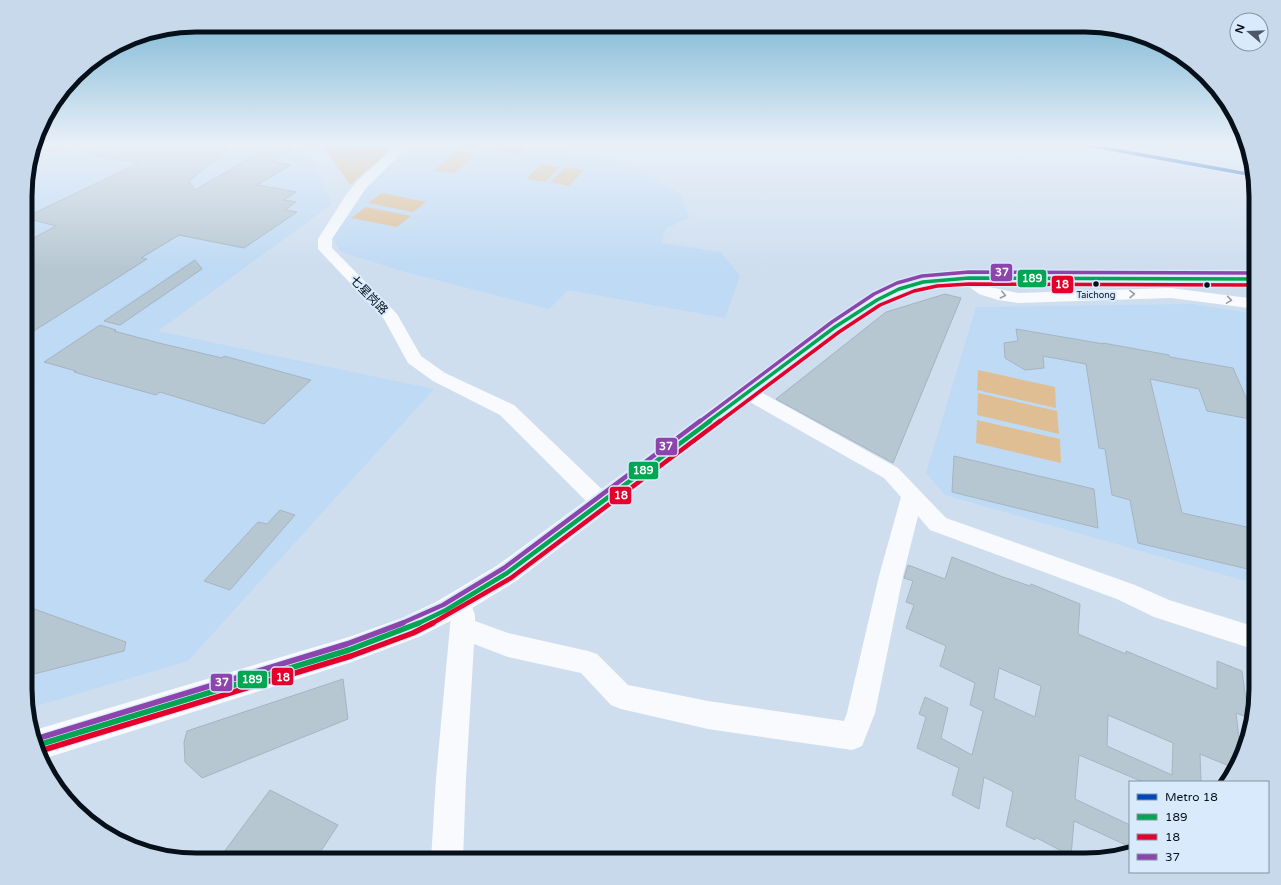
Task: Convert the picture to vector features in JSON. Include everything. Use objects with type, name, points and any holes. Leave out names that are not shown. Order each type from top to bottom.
[{"type":"main road","points":[[42,744],[349,650],[411,626],[446,610],[507,573],[835,327],[871,303],[903,287],[923,282],[969,278],[1249,279]]},
{"type":"street","name":"七星岗路","points":[[361,185],[325,239],[325,249],[391,317],[414,359],[439,377],[507,410],[602,503]]},
{"type":"street","points":[[969,278],[981,288],[1018,298],[1171,293],[1249,303]]},
{"type":"street","points":[[748,393],[891,473],[938,524],[1126,592],[1163,609],[1249,637]]},
{"type":"street","points":[[462,628],[508,645],[588,663],[621,696],[708,715],[852,736],[861,713],[891,576],[912,496]]},
{"type":"street","points":[[447,853],[451,778],[464,599]]},
{"type":"shaded area","points":[[32,185],[324,185],[332,204],[158,331],[434,389],[188,661],[33,707]]},
{"type":"shaded area","points":[[370,185],[666,185],[680,194],[689,218],[666,228],[662,243],[721,252],[740,276],[725,318],[568,290],[549,309],[402,271],[341,252],[332,237],[353,204]]},
{"type":"shaded area","points":[[382,193],[426,202],[413,212],[368,203]]},
{"type":"shaded area","points":[[366,207],[411,216],[397,227],[351,218]]},
{"type":"shaded area","points":[[1193,304],[1249,313],[1249,582],[945,495],[926,473],[976,307]]},
{"type":"shaded area","points":[[978,370],[1055,387],[1056,408],[977,390]]},
{"type":"shaded area","points":[[978,393],[1057,411],[1059,434],[977,415]]},
{"type":"shaded area","points":[[977,420],[1060,439],[1061,463],[976,443]]},
{"type":"building","points":[[92,185],[192,185],[195,190],[203,185],[259,185],[296,192],[284,200],[296,202],[285,210],[297,212],[244,248],[179,235],[141,258],[147,259],[32,332],[32,239],[56,226],[32,220],[32,214]]},
{"type":"building","points":[[195,260],[202,269],[120,325],[104,321]]},
{"type":"building","points":[[945,294],[961,298],[893,463],[776,399],[886,312]]},
{"type":"building","points":[[100,325],[116,330],[114,331],[159,343],[222,358],[224,356],[311,380],[264,424],[160,392],[156,395],[44,362]]},
{"type":"building","points":[[1016,329],[1104,344],[1103,343],[1233,368],[1249,404],[1249,419],[1207,411],[1199,389],[1150,379],[1182,513],[1249,527],[1249,569],[1138,543],[1130,500],[1112,495],[1105,449],[1099,448],[1086,364],[1043,356],[1044,368],[1025,370],[1005,358],[1004,343],[1018,341]]},
{"type":"building","points":[[954,456],[1094,489],[1098,528],[952,492]]},
{"type":"building","points":[[280,510],[295,515],[230,590],[204,581],[258,522],[267,524]]},
{"type":"building","points":[[952,557],[1003,577],[1030,586],[1031,584],[1080,604],[1078,634],[1126,654],[1126,651],[1217,689],[1217,661],[1242,671],[1246,700],[1249,701],[1248,710],[1247,717],[1236,713],[1240,743],[1229,766],[1200,754],[1201,781],[1141,781],[1079,755],[1075,799],[1129,825],[1129,846],[1074,821],[1071,853],[1065,853],[1035,837],[1035,840],[1006,826],[1013,792],[984,777],[979,809],[952,795],[959,768],[917,748],[926,717],[919,714],[925,697],[948,708],[941,738],[972,755],[983,711],[970,705],[975,683],[940,666],[946,646],[906,628],[914,605],[906,602],[913,581],[904,578],[908,565],[945,579]],"holes":[[[999,668],[1041,686],[1035,717],[994,698]],[[1108,715],[1173,743],[1172,775],[1107,746]]]},
{"type":"building","points":[[32,608],[126,642],[124,651],[32,674]]},
{"type":"building","points":[[343,679],[348,719],[202,778],[185,762],[184,742],[187,731]]},
{"type":"building","points":[[270,790],[338,825],[320,853],[223,853]]},
{"type":"transit line","name":"37","points":[[40,738],[347,644],[409,621],[443,605],[504,568],[832,322],[874,294],[897,283],[928,275],[969,272],[1249,273]]},
{"type":"transit line","name":"189","points":[[42,744],[349,650],[411,627],[446,610],[507,573],[835,327],[866,306],[899,289],[929,281],[969,278],[1249,279]]},
{"type":"transit line","name":"18","points":[[43,750],[351,656],[413,633],[449,615],[511,578],[849,325],[869,311],[902,295],[931,287],[969,284],[1249,285]]},
{"type":"place","name":"Taichong","points":[[1096,284]]}]
